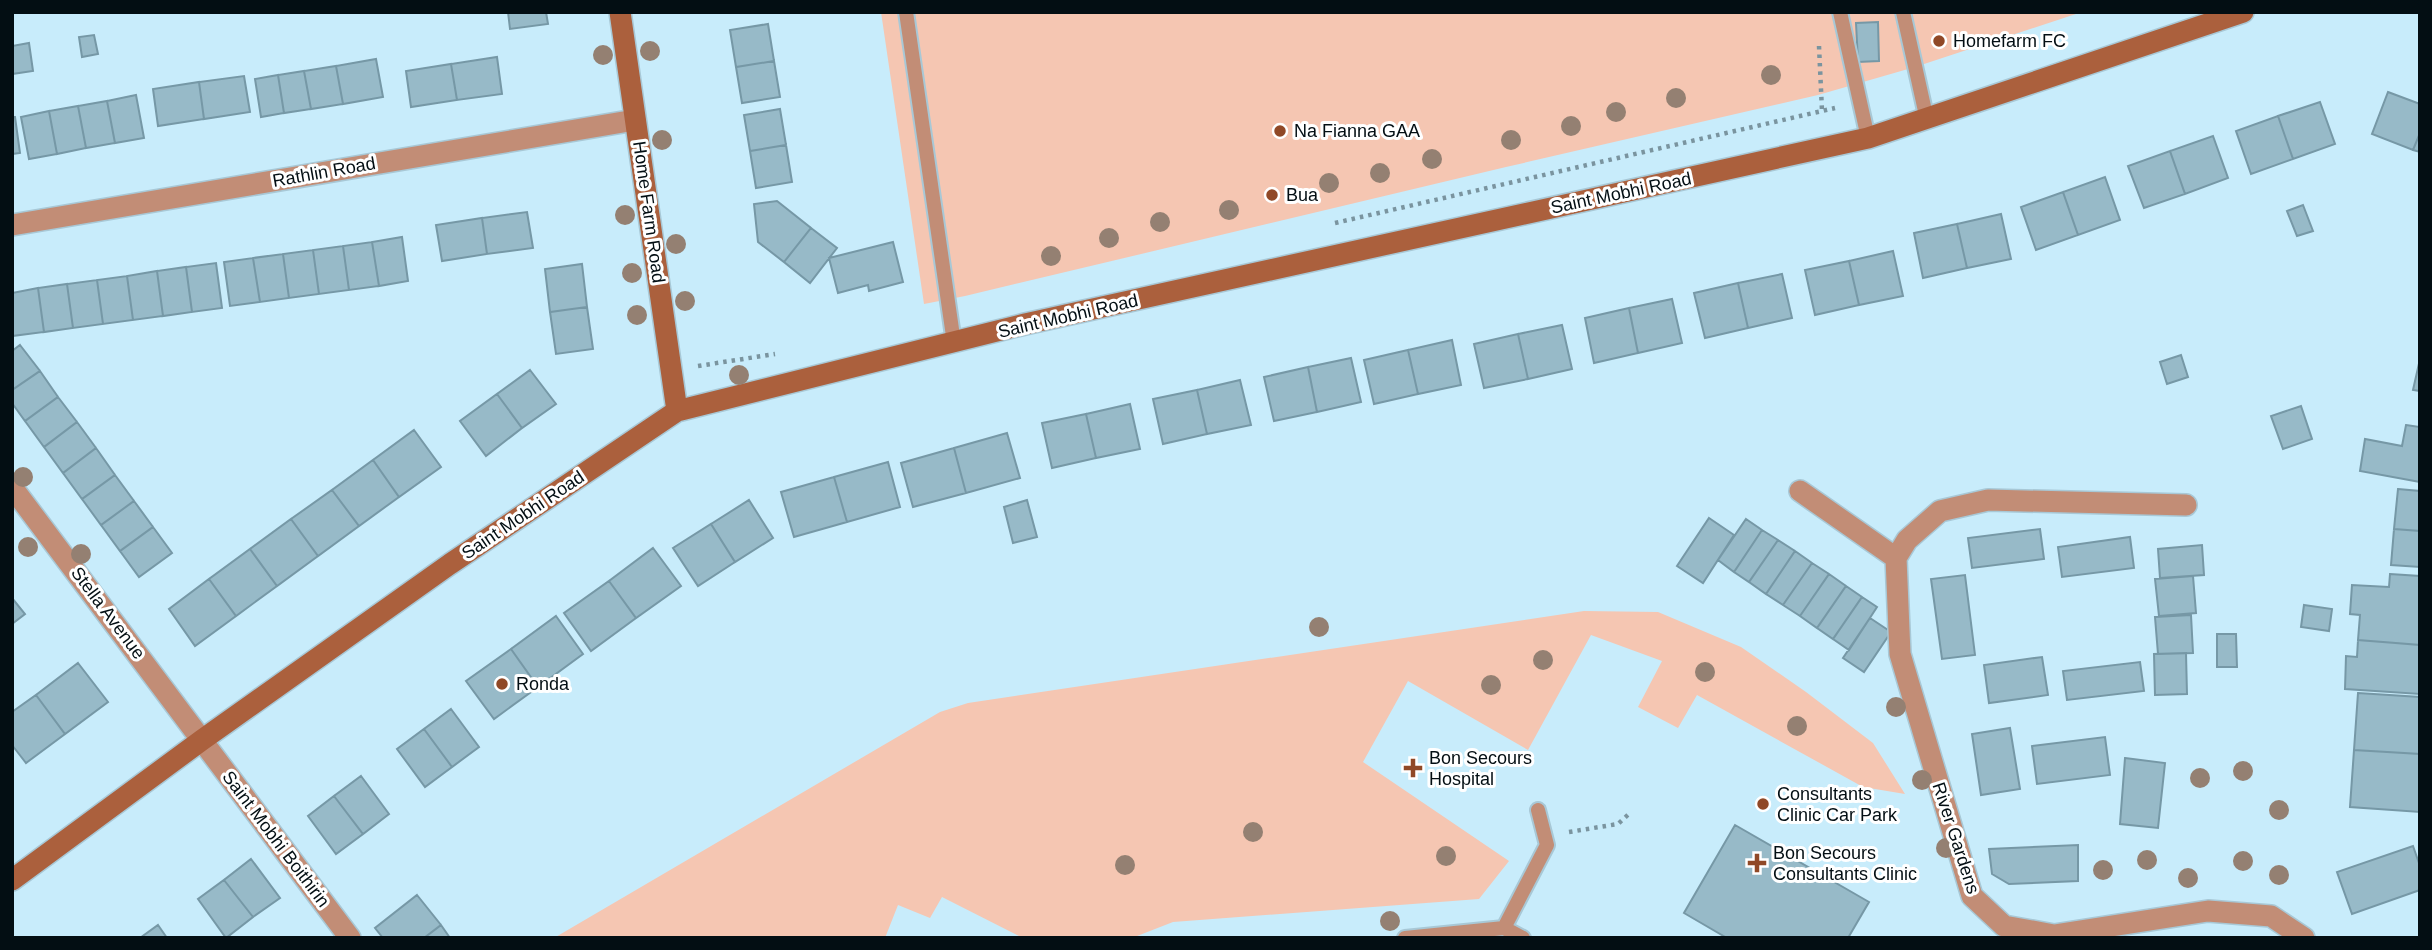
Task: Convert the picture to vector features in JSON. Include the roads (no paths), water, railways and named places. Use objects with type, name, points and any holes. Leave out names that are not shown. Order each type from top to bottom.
[{"type":"main road","name":"Home Farm Road","points":[[620,12],[677,411]]},
{"type":"main road","name":"Saint Mobhi Road","points":[[12,880],[202,740],[450,564],[677,411],[1025,324],[1868,138],[2243,12]]},
{"type":"street","name":"Rathlin Road","points":[[12,225],[635,120]]},
{"type":"street","name":"Stella Avenue","points":[[12,487],[202,740]]},
{"type":"street","points":[[1800,491],[1896,558],[1907,540],[1940,511],[1988,500],[2186,505]]},
{"type":"street","name":"River Gardens","points":[[1896,558],[1899,654],[1972,897],[2004,926],[2054,935],[2208,911],[2272,916],[2304,938]]},
{"type":"street","name":"Saint Mobhi Boithirin","points":[[202,740],[350,938]]},
{"type":"lane","points":[[906,12],[954,343]]},
{"type":"lane","points":[[1840,12],[1868,138]]},
{"type":"lane","points":[[1903,12],[1927,120]]},
{"type":"lane","points":[[1504,928],[1546,845],[1538,810]]},
{"type":"lane","points":[[1405,938],[1504,928],[1523,938]]},
{"type":"place","name":"Homefarm FC","points":[[1939,41]]},
{"type":"place","name":"Na Fianna GAA","points":[[1280,131]]},
{"type":"place","name":"Bua","points":[[1272,195]]},
{"type":"place","name":"Ronda","points":[[502,684]]},
{"type":"place","name":"Bon Secours Hospital","points":[[1413,768]]},
{"type":"place","name":"Consultants Clinic Car Park","points":[[1763,804]]},
{"type":"place","name":"Bon Secours Consultants Clinic","points":[[1757,863]]}]
